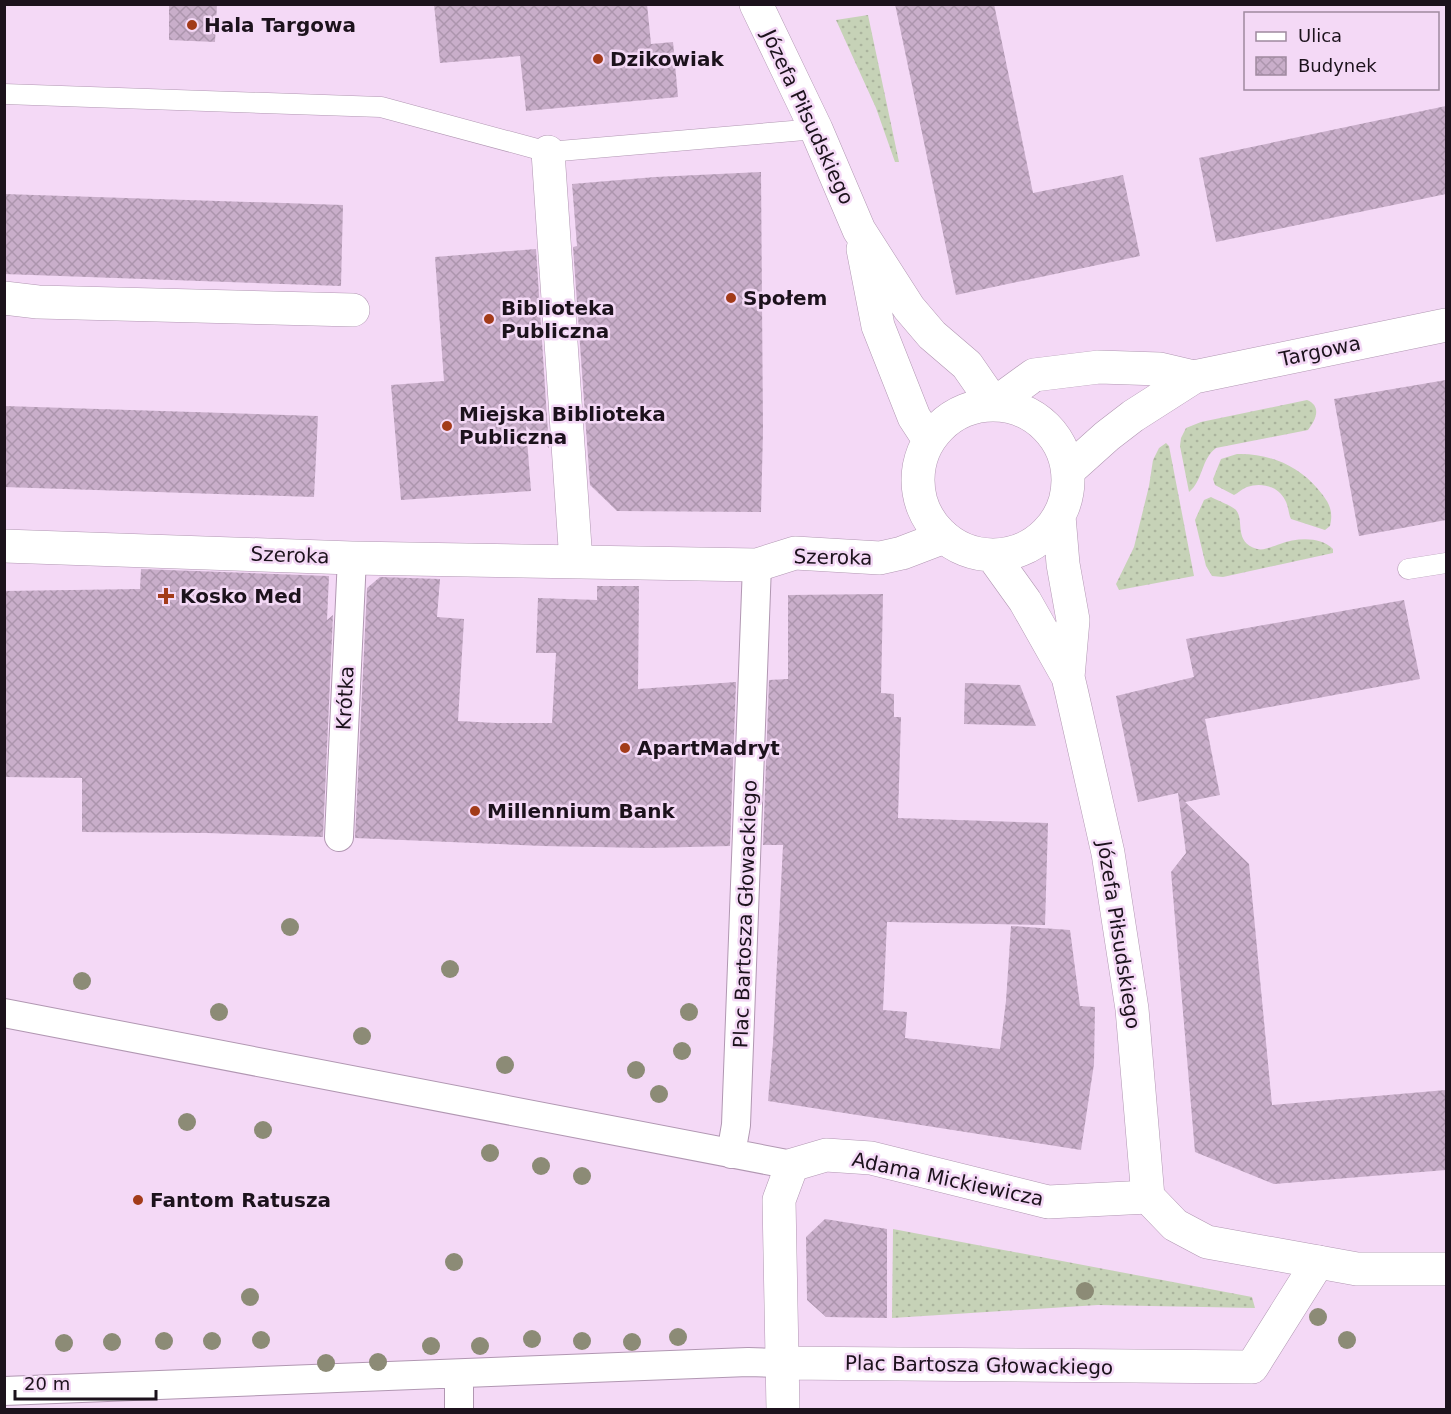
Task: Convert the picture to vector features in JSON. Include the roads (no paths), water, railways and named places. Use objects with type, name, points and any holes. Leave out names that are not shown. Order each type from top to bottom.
[{"type":"street","name":"Józefa Piłsudskiego","points":[[756,4],[816,129],[859,230],[909,308],[932,335],[967,365],[994,404]]},
{"type":"street","points":[[548,152],[576,562]]},
{"type":"street","name":"Józefa Piłsudskiego","points":[[859,230],[878,326],[914,417],[928,440]]},
{"type":"street","points":[[4,298],[39,302],[353,310]]},
{"type":"street","name":"Targowa","points":[[1068,471],[1133,416],[1194,377],[1446,325]]},
{"type":"street","name":"Targowa","points":[[994,404],[1034,375],[1099,367],[1160,369],[1194,377]]},
{"type":"street","points":[[994,404],[1012,406],[1028,412],[1042,423],[1056,438],[1065,456],[1068,471],[1066,497],[1059,516],[1048,532],[1032,545],[1010,554],[992,555],[964,549],[944,537],[930,521],[921,502],[917,481],[920,459],[928,440],[946,420],[969,408],[994,404]]},
{"type":"street","name":"Józefa Piłsudskiego","points":[[1059,516],[1063,564],[1073,620],[1068,677]]},
{"type":"street","name":"Szeroka","points":[[4,546],[352,558],[757,565],[795,553],[880,558],[902,553],[944,537]]},
{"type":"street","name":"Józefa Piłsudskiego","points":[[992,555],[1025,601],[1068,677],[1108,854],[1132,1009],[1148,1197]]},
{"type":"street","name":"Krótka","points":[[339,837],[352,558]]},
{"type":"street","name":"Plac Bartosza Głowackiego","points":[[731,1154],[736,1125],[757,565]]},
{"type":"street","points":[[4,1013],[792,1165],[779,1200],[783,1410]]},
{"type":"street","name":"Adama Mickiewicza","points":[[792,1165],[826,1155],[871,1158],[1048,1202],[1148,1197]]},
{"type":"street","points":[[1148,1197],[1175,1225],[1208,1242],[1357,1269],[1446,1269]]},
{"type":"street","name":"Plac Bartosza Głowackiego","points":[[782,1363],[1251,1367],[1318,1262]]},
{"type":"street","points":[[4,1391],[748,1362],[782,1363]]},
{"type":"street","points":[[459,1375],[459,1410]]},
{"type":"lane","points":[[4,94],[381,107],[548,152],[816,129]]},
{"type":"lane","points":[[1408,569],[1446,563]]},
{"type":"place","name":"Hala Targowa","points":[[192,25]]},
{"type":"place","name":"Dzikowiak","points":[[598,59]]},
{"type":"place","name":"Społem","points":[[731,298]]},
{"type":"place","name":"Biblioteka Publiczna","points":[[489,319]]},
{"type":"place","name":"Miejska Biblioteka Publiczna","points":[[447,426]]},
{"type":"place","name":"Kosko Med","points":[[166,596]]},
{"type":"place","name":"ApartMadryt","points":[[625,748]]},
{"type":"place","name":"Millennium Bank","points":[[475,811]]},
{"type":"place","name":"Fantom Ratusza","points":[[138,1200]]}]
